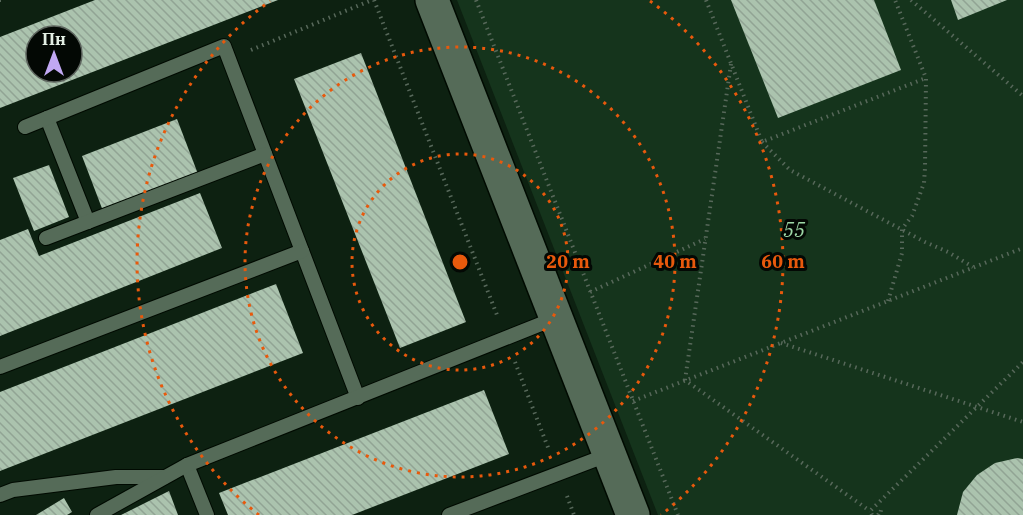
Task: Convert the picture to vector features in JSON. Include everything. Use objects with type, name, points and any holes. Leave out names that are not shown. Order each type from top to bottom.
[{"type":"street","points":[[432,0],[633,515]]},
{"type":"lane","points":[[25,127],[224,46],[358,398]]},
{"type":"lane","points":[[47,118],[88,222]]},
{"type":"lane","points":[[46,238],[265,154]]},
{"type":"lane","points":[[0,367],[302,251]]},
{"type":"lane","points":[[97,515],[187,465],[556,318]]},
{"type":"lane","points":[[449,515],[610,454]]},
{"type":"lane","points":[[187,465],[207,515]]},
{"type":"lane","points":[[0,495],[13,490],[116,477],[167,477]]},
{"type":"path","points":[[229,59],[373,0],[574,515]]},
{"type":"path","points":[[476,0],[678,515]]},
{"type":"path","points":[[706,0],[762,142],[790,170],[948,252],[973,268]]},
{"type":"path","points":[[887,301],[902,253],[902,229],[912,216],[924,183],[926,78],[895,0]]},
{"type":"path","points":[[911,0],[1023,96]]},
{"type":"path","points":[[685,380],[731,64]]},
{"type":"path","points":[[762,142],[926,78]]},
{"type":"path","points":[[590,292],[705,239]]},
{"type":"path","points":[[633,401],[1023,248]]},
{"type":"path","points":[[780,343],[1023,422]]},
{"type":"path","points":[[685,380],[871,513],[1023,362]]},
{"type":"green space","name":"55","points":[[457,0],[1023,0],[1023,515],[658,515]]},
{"type":"building","points":[[95,0],[278,0],[84,75],[84,24],[33,24]]},
{"type":"building","points":[[731,0],[874,0],[901,70],[778,118]]},
{"type":"building","points":[[951,0],[1007,0],[958,20]]},
{"type":"building","points":[[24,28],[24,84],[62,84],[0,108],[0,37]]},
{"type":"building","points":[[361,53],[466,322],[400,348],[294,79]]},
{"type":"building","points":[[177,119],[198,174],[103,211],[82,156]]},
{"type":"building","points":[[49,165],[69,217],[34,231],[13,178]]},
{"type":"building","points":[[200,193],[222,248],[0,336],[0,240],[28,229],[39,256]]},
{"type":"building","points":[[276,284],[303,353],[0,471],[0,392]]},
{"type":"building","points":[[484,390],[509,454],[352,515],[228,515],[219,493]]},
{"type":"building","points":[[1017,458],[1023,459],[1023,515],[957,515],[963,492],[977,475],[995,463]]},
{"type":"building","points":[[169,491],[178,515],[121,515]]},
{"type":"building","points":[[64,498],[72,512],[67,515],[36,515]]}]
